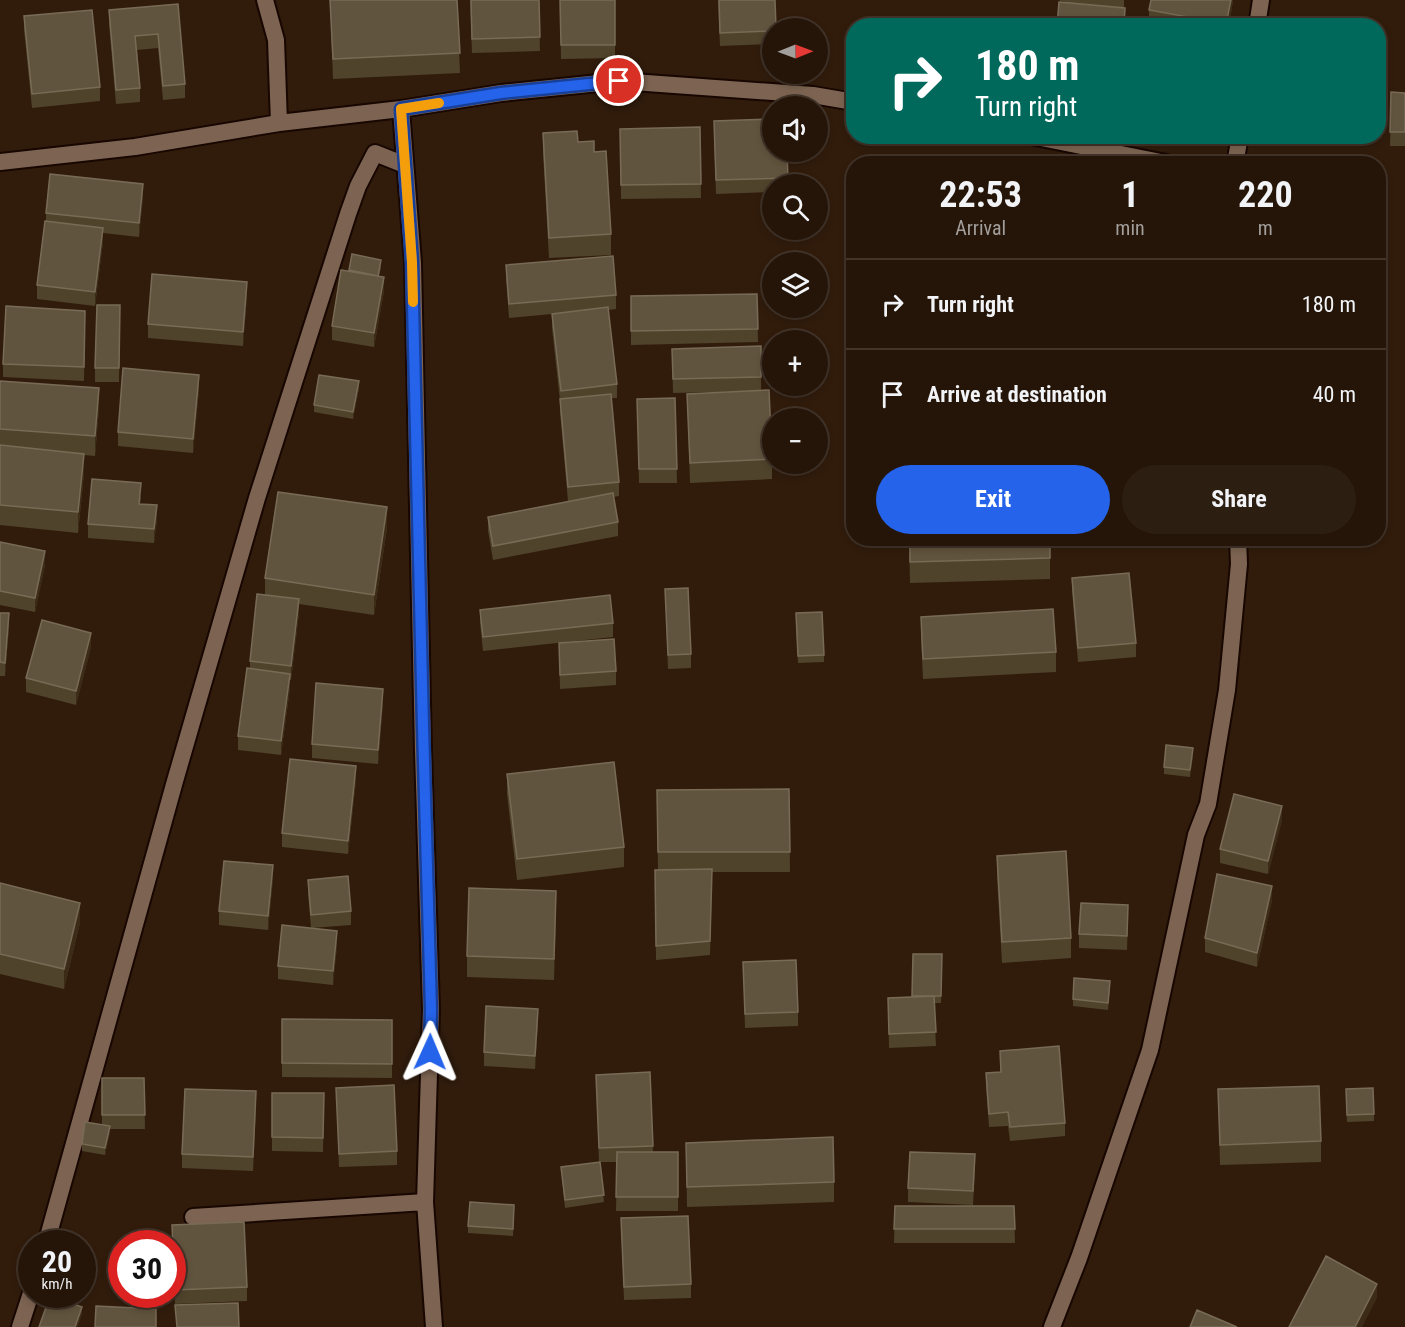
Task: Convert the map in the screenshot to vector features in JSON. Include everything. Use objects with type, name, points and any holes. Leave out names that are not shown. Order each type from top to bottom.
[{"type":"street","points":[[266,0],[276,40],[279,123]]},
{"type":"street","points":[[1258,18],[1261,0]]},
{"type":"street","points":[[0,162],[135,147],[279,123],[401,109],[501,93],[619,81],[813,94],[846,100]]},
{"type":"street","points":[[401,109],[412,262],[431,1009],[426,1202],[434,1327]]},
{"type":"street","points":[[1070,144],[1131,156]]},
{"type":"street","points":[[49,1230],[171,793],[257,498],[348,214],[358,186],[375,153],[405,165]]},
{"type":"street","points":[[1052,1327],[1079,1258],[1150,1050],[1196,835],[1208,804],[1227,690],[1239,564],[1238,546]]},
{"type":"street","points":[[193,1217],[426,1202]]},
{"type":"street","points":[[20,1327],[26,1308]]},
{"type":"building","points":[[330,0],[457,0],[460,53],[333,59]]},
{"type":"building","points":[[471,0],[539,0],[540,37],[472,39]]},
{"type":"building","points":[[560,0],[615,0],[615,45],[561,45]]},
{"type":"building","points":[[719,0],[775,0],[776,18],[762,18],[762,31],[720,33]]},
{"type":"building","points":[[1151,0],[1231,0],[1227,18],[1193,18],[1149,10]]},
{"type":"building","points":[[1059,2],[1125,8],[1124,18],[1058,18]]},
{"type":"building","points":[[178,4],[185,84],[163,86],[158,34],[135,36],[140,88],[116,90],[109,10]]},
{"type":"building","points":[[92,10],[100,87],[32,94],[24,16]]},
{"type":"building","points":[[1391,92],[1405,93],[1405,132],[1390,132]]},
{"type":"building","points":[[762,119],[762,162],[787,162],[788,174],[762,174],[762,179],[716,180],[714,121]]},
{"type":"building","points":[[700,127],[701,184],[621,185],[620,129]]},
{"type":"building","points":[[577,131],[578,142],[594,141],[594,152],[606,151],[611,234],[549,238],[543,133]]},
{"type":"building","points":[[50,174],[143,184],[139,223],[46,213]]},
{"type":"building","points":[[45,221],[103,228],[95,292],[37,285]]},
{"type":"building","points":[[352,254],[381,260],[378,276],[349,270]]},
{"type":"building","points":[[613,256],[616,295],[509,304],[506,265]]},
{"type":"building","points":[[341,270],[384,277],[374,333],[332,326]]},
{"type":"building","points":[[152,274],[247,282],[243,332],[148,324]]},
{"type":"building","points":[[757,294],[758,329],[631,331],[631,296]]},
{"type":"building","points":[[97,305],[120,305],[119,368],[95,368]]},
{"type":"building","points":[[6,306],[85,311],[84,367],[3,364]]},
{"type":"building","points":[[608,307],[617,384],[561,391],[552,314]]},
{"type":"building","points":[[761,346],[761,377],[673,379],[672,349]]},
{"type":"building","points":[[123,368],[199,375],[193,439],[118,432]]},
{"type":"building","points":[[319,375],[359,381],[353,412],[314,405]]},
{"type":"building","points":[[0,381],[99,388],[95,436],[0,429]]},
{"type":"building","points":[[762,390],[762,396],[769,396],[770,408],[762,408],[762,459],[690,463],[687,394]]},
{"type":"building","points":[[611,394],[619,482],[568,487],[560,399]]},
{"type":"building","points":[[675,398],[677,469],[639,469],[637,399]]},
{"type":"building","points":[[0,445],[84,454],[78,512],[0,505]]},
{"type":"building","points":[[92,479],[141,483],[139,504],[157,505],[154,529],[88,524]]},
{"type":"building","points":[[278,492],[387,507],[374,595],[265,578]]},
{"type":"building","points":[[613,493],[618,522],[493,546],[488,517]]},
{"type":"building","points":[[0,542],[45,551],[35,598],[0,591]]},
{"type":"building","points":[[910,546],[1050,546],[1050,558],[910,562]]},
{"type":"building","points":[[1129,573],[1136,643],[1078,648],[1072,578]]},
{"type":"building","points":[[688,588],[691,654],[668,655],[665,589]]},
{"type":"building","points":[[257,594],[299,599],[291,666],[250,661]]},
{"type":"building","points":[[610,595],[613,623],[483,637],[480,610]]},
{"type":"building","points":[[1053,609],[1056,652],[923,659],[921,617]]},
{"type":"building","points":[[822,612],[824,655],[798,656],[796,613]]},
{"type":"building","points":[[0,613],[9,613],[5,663],[0,662]]},
{"type":"building","points":[[42,620],[91,633],[76,691],[26,678]]},
{"type":"building","points":[[614,639],[616,671],[560,675],[559,643]]},
{"type":"building","points":[[247,668],[290,674],[281,741],[238,736]]},
{"type":"building","points":[[316,683],[383,689],[378,750],[312,744]]},
{"type":"building","points":[[1166,745],[1193,748],[1190,770],[1164,767]]},
{"type":"building","points":[[290,759],[356,766],[348,841],[282,833]]},
{"type":"building","points":[[614,762],[624,847],[517,859],[507,774]]},
{"type":"building","points":[[789,789],[790,852],[658,852],[657,790]]},
{"type":"building","points":[[1234,794],[1282,806],[1268,861],[1220,849]]},
{"type":"building","points":[[1066,851],[1071,938],[1002,942],[997,856]]},
{"type":"building","points":[[224,861],[273,865],[268,916],[219,911]]},
{"type":"building","points":[[712,869],[710,941],[656,946],[655,870]]},
{"type":"building","points":[[1217,874],[1272,886],[1257,953],[1205,938]]},
{"type":"building","points":[[348,876],[351,911],[311,915],[308,880]]},
{"type":"building","points":[[0,883],[80,903],[64,969],[0,954]]},
{"type":"building","points":[[469,888],[556,891],[554,959],[467,956]]},
{"type":"building","points":[[1081,903],[1128,905],[1127,936],[1079,934]]},
{"type":"building","points":[[282,925],[337,931],[333,971],[278,966]]},
{"type":"building","points":[[913,954],[942,954],[941,996],[912,996]]},
{"type":"building","points":[[796,960],[798,1012],[745,1014],[743,962]]},
{"type":"building","points":[[1074,978],[1110,981],[1108,1003],[1073,999]]},
{"type":"building","points":[[934,996],[936,1032],[889,1034],[888,998]]},
{"type":"building","points":[[486,1006],[538,1009],[535,1056],[484,1052]]},
{"type":"building","points":[[282,1019],[392,1020],[392,1064],[282,1063]]},
{"type":"building","points":[[1059,1046],[1065,1123],[1010,1127],[1008,1112],[989,1114],[986,1073],[1001,1072],[1000,1051]]},
{"type":"building","points":[[650,1072],[653,1146],[599,1148],[596,1075]]},
{"type":"building","points":[[102,1078],[144,1078],[145,1115],[102,1115]]},
{"type":"building","points":[[394,1085],[397,1151],[339,1154],[336,1088]]},
{"type":"building","points":[[1319,1086],[1321,1141],[1220,1145],[1218,1089]]},
{"type":"building","points":[[1373,1088],[1374,1114],[1347,1115],[1346,1089]]},
{"type":"building","points":[[185,1089],[256,1091],[253,1157],[182,1154]]},
{"type":"building","points":[[272,1093],[324,1093],[323,1138],[272,1137]]},
{"type":"building","points":[[85,1122],[110,1126],[105,1148],[82,1144]]},
{"type":"building","points":[[833,1137],[834,1182],[687,1187],[686,1143]]},
{"type":"building","points":[[617,1152],[678,1152],[678,1197],[616,1197]]},
{"type":"building","points":[[910,1152],[975,1154],[973,1191],[908,1188]]},
{"type":"building","points":[[600,1162],[604,1195],[565,1200],[561,1167]]},
{"type":"building","points":[[470,1202],[514,1205],[513,1229],[468,1226]]},
{"type":"building","points":[[895,1206],[1014,1206],[1015,1229],[894,1229]]},
{"type":"building","points":[[688,1216],[691,1284],[624,1287],[621,1218]]},
{"type":"building","points":[[244,1222],[247,1287],[186,1290],[186,1230],[172,1230],[172,1225]]},
{"type":"building","points":[[1326,1256],[1377,1284],[1355,1327],[1289,1327]]},
{"type":"building","points":[[238,1303],[239,1327],[177,1327],[175,1308],[186,1308],[186,1305]]},
{"type":"building","points":[[96,1306],[156,1309],[156,1327],[95,1327]]},
{"type":"building","points":[[46,1308],[82,1308],[75,1327],[39,1327]]},
{"type":"building","points":[[1197,1310],[1237,1327],[1190,1327]]},
{"type":"slow traffic","points":[[413,302],[401,109],[439,103]]},
{"type":"route","points":[[430,1052],[431,1009],[412,262],[401,109],[501,93],[619,81]]}]
